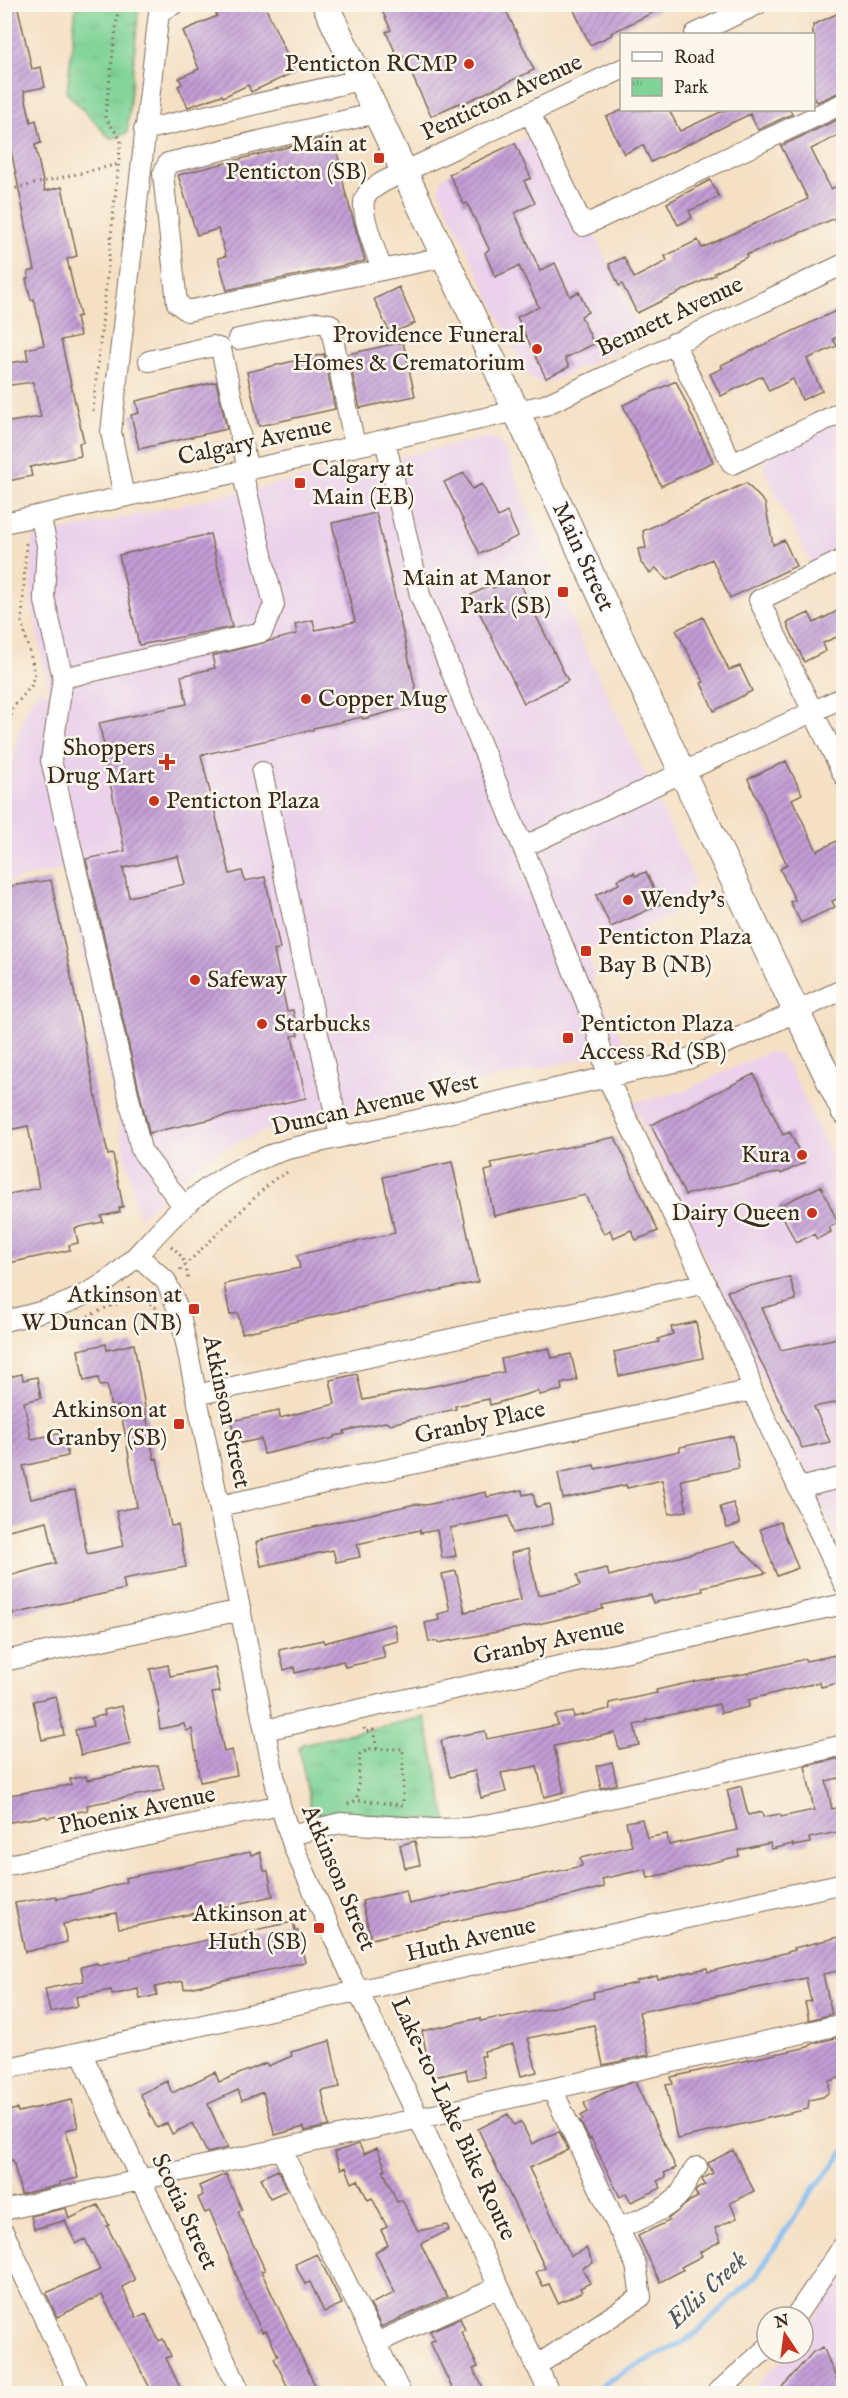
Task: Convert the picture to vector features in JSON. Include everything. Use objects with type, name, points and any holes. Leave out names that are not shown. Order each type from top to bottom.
[{"type":"main road","name":"Main Street","points":[[325,4],[682,772],[843,1111]]},
{"type":"street","points":[[124,497],[111,432],[159,12],[174,4]]},
{"type":"street","points":[[697,33],[758,4]]},
{"type":"street","name":"Penticton Avenue","points":[[382,270],[363,208],[365,197],[375,187],[620,69]]},
{"type":"street","points":[[144,130],[360,80]]},
{"type":"street","points":[[530,113],[584,226],[843,103]]},
{"type":"street","points":[[376,113],[168,163],[163,174],[177,303],[187,311],[444,257]]},
{"type":"street","name":"Bennett Avenue","points":[[516,411],[545,405],[843,264]]},
{"type":"street","points":[[238,339],[318,322],[330,324],[355,446]]},
{"type":"street","points":[[674,343],[732,464],[843,411]]},
{"type":"street","points":[[63,678],[262,632],[274,604],[221,349],[213,346],[148,361]]},
{"type":"street","name":"Calgary Avenue","points":[[4,523],[516,411]]},
{"type":"street","points":[[385,440],[420,595],[589,1011],[608,1078],[746,1368],[752,1390],[843,1584]]},
{"type":"street","points":[[34,517],[47,545],[44,597],[63,678],[51,760],[53,772],[141,1150],[184,1207]]},
{"type":"street","points":[[843,559],[759,600],[843,776]]},
{"type":"street","points":[[523,847],[843,697]]},
{"type":"street","points":[[262,772],[340,1137]]},
{"type":"street","name":"Duncan Avenue West","points":[[4,1321],[35,1314],[86,1294],[105,1283],[137,1255],[184,1207],[220,1179],[249,1163],[288,1149],[688,1059],[713,1050],[843,989]]},
{"type":"street","name":"Atkinson Street","points":[[137,1255],[166,1281],[180,1314],[280,1805],[290,1835],[358,1991],[550,2394]]},
{"type":"street","points":[[196,1395],[706,1283]]},
{"type":"street","name":"Granby Place","points":[[219,1506],[752,1390]]},
{"type":"street","points":[[799,1488],[843,1477]]},
{"type":"street","name":"Granby Avenue","points":[[265,1730],[843,1604]]},
{"type":"street","points":[[4,1661],[241,1610]]},
{"type":"street","points":[[290,1835],[341,1823],[435,1829],[467,1828],[513,1820],[843,1745]]},
{"type":"street","name":"Phoenix Avenue","points":[[4,1866],[280,1805]]},
{"type":"street","name":"Huth Avenue","points":[[4,2069],[843,1883]]},
{"type":"street","points":[[4,2210],[843,2024]]},
{"type":"street","name":"Scotia Street","points":[[81,2052],[241,2394]]},
{"type":"street","points":[[536,2366],[641,2297],[636,2265],[552,2089]]},
{"type":"street","points":[[281,2149],[401,2394]]},
{"type":"street","points":[[618,2229],[665,2206],[680,2194],[689,2174],[697,2167]]},
{"type":"street","points":[[4,2233],[80,2394]]},
{"type":"street","points":[[803,2305],[843,2245]]},
{"type":"street","points":[[376,2343],[499,2287]]},
{"type":"street","points":[[716,2394],[755,2359]]},
{"type":"path","points":[[93,399],[121,140],[105,117],[119,4]]},
{"type":"path","points":[[4,191],[119,165]]},
{"type":"path","points":[[4,763],[12,709],[31,686],[35,673],[22,622],[34,517]]},
{"type":"path","points":[[147,1302],[166,1281],[186,1265],[273,1180],[299,1166]]},
{"type":"path","points":[[158,1233],[182,1255],[190,1289]]},
{"type":"path","points":[[361,1709],[365,1732],[373,1730],[377,1749]]},
{"type":"path","points":[[325,1827],[322,1813],[340,1809],[357,1800],[403,1805],[403,1749],[370,1749],[360,1754],[357,1800]]},
{"type":"shaded area","points":[[531,135],[579,237],[593,231],[643,338],[542,384],[531,379],[525,372],[439,190],[441,179],[445,176]]},
{"type":"shaded area","points":[[843,419],[843,549],[812,565],[764,470],[767,455]]},
{"type":"shaded area","name":"Penticton Plaza","points":[[485,438],[494,438],[504,447],[572,620],[696,882],[670,916],[606,946],[594,947],[581,944],[594,971],[592,982],[625,1045],[630,1048],[269,1129],[222,1149],[190,1170],[139,1218],[64,869],[5,882],[5,798],[23,715],[39,688],[48,694],[49,691],[31,603],[32,538]]},
{"type":"shaded area","points":[[843,1016],[843,1047],[836,1026]]},
{"type":"shaded area","points":[[768,1052],[778,1054],[788,1064],[843,1182],[843,1550],[633,1103],[684,1091]]},
{"type":"shaded area","points":[[843,2274],[843,2393],[747,2394],[777,2365],[815,2365],[815,2317]]},
{"type":"green space","points":[[76,5],[139,5],[127,133],[111,139],[67,93]]},
{"type":"green space","points":[[425,1717],[447,1822],[341,1813],[313,1820],[299,1748],[302,1744]]},
{"type":"building","points":[[4,4],[17,4],[32,69],[41,67],[45,87],[24,91],[31,122],[36,120],[41,143],[35,145],[45,191],[62,187],[77,256],[67,259],[80,316],[76,317],[80,336],[61,340],[84,442],[79,443],[81,456],[30,467],[32,476],[4,482],[4,423],[41,417],[33,382],[4,386],[4,364],[28,360],[26,349],[44,345],[34,299],[31,300],[26,279],[29,278],[28,272],[35,270],[4,115]]},
{"type":"building","points":[[212,4],[264,4],[295,72],[251,92],[248,85],[223,97],[222,95],[188,107],[178,86],[182,84],[179,78],[199,69],[183,31],[217,16]]},
{"type":"building","name":"Penticton RCMP","points":[[379,4],[503,4],[534,70],[431,116],[403,56],[398,58],[386,32],[391,30]]},
{"type":"building","points":[[581,4],[670,4],[590,45],[573,8]]},
{"type":"building","points":[[843,11],[843,91],[817,102],[815,98],[813,25]]},
{"type":"building","points":[[620,111],[670,111],[680,131],[723,111],[790,111],[792,114],[758,130],[750,114],[651,162],[643,145],[624,154],[606,117]]},
{"type":"building","points":[[843,117],[843,133],[811,149],[831,189],[843,183],[843,215],[746,255],[747,257],[714,273],[715,275],[637,313],[622,284],[619,286],[609,264],[624,257],[634,278],[667,261],[665,256],[698,240],[702,248],[808,199],[781,146]]},
{"type":"building","points":[[327,137],[328,141],[332,140],[335,151],[337,151],[345,191],[365,261],[227,290],[218,258],[226,256],[218,229],[197,235],[178,175]]},
{"type":"building","points":[[515,143],[531,178],[524,181],[535,203],[515,213],[540,271],[555,263],[570,296],[579,292],[588,312],[581,316],[594,344],[565,358],[569,367],[546,378],[517,317],[539,307],[519,266],[495,277],[485,253],[489,249],[467,203],[464,204],[449,174]]},
{"type":"building","points":[[710,180],[719,197],[689,211],[692,218],[678,225],[667,203]]},
{"type":"building","points":[[399,287],[415,323],[390,334],[374,299]]},
{"type":"building","points":[[840,309],[843,317],[843,334],[833,339],[837,346],[807,359],[822,391],[802,400],[793,379],[769,391],[762,376],[721,396],[710,374],[723,368],[721,365]]},
{"type":"building","points":[[403,342],[415,396],[360,408],[348,354]]},
{"type":"building","points":[[324,354],[335,409],[259,426],[247,372]]},
{"type":"building","points":[[676,381],[713,462],[661,486],[623,405]]},
{"type":"building","points":[[216,382],[227,429],[139,449],[131,415],[139,413],[136,401]]},
{"type":"building","points":[[464,473],[472,489],[482,484],[498,517],[507,512],[518,536],[480,554],[444,482]]},
{"type":"building","points":[[746,483],[765,503],[773,545],[784,540],[796,566],[730,598],[712,559],[667,580],[656,568],[650,573],[641,563],[638,549],[646,548],[643,531]]},
{"type":"building","points":[[376,513],[419,704],[363,719],[362,717],[201,755],[230,874],[242,871],[245,881],[265,877],[280,949],[274,951],[287,1011],[293,1010],[298,1035],[292,1036],[306,1098],[149,1133],[86,859],[125,851],[99,723],[187,704],[181,676],[215,668],[212,656],[297,634],[295,624],[313,620],[315,630],[355,622],[332,523]],"holes":[[[178,856],[185,884],[129,897],[123,868]]]},
{"type":"building","points":[[210,534],[232,627],[139,645],[119,555]]},
{"type":"building","points":[[517,577],[568,681],[524,703],[471,595],[491,585],[493,588]]},
{"type":"building","points":[[843,608],[843,634],[823,643],[826,651],[804,662],[787,623],[809,613],[814,623]]},
{"type":"building","points":[[703,617],[729,670],[740,666],[752,691],[714,711],[701,683],[704,682],[676,630]]},
{"type":"building","points":[[786,761],[802,794],[792,799],[817,851],[843,838],[843,896],[832,901],[835,907],[801,923],[790,902],[795,900],[780,869],[787,865],[748,779]]},
{"type":"building","name":"Wendy's","points":[[646,872],[661,904],[611,927],[596,895],[619,884],[617,880],[634,873],[635,876]]},
{"type":"building","points":[[51,880],[108,1155],[113,1154],[123,1207],[119,1208],[120,1212],[101,1216],[103,1222],[75,1228],[78,1243],[69,1245],[70,1250],[4,1264],[4,1195],[39,1188],[28,1126],[4,1131],[4,1008],[9,1007],[4,989],[4,887]]},
{"type":"building","points":[[754,1074],[783,1135],[790,1132],[804,1163],[781,1174],[780,1172],[685,1195],[651,1125]]},
{"type":"building","points":[[615,1137],[658,1231],[636,1240],[631,1230],[613,1238],[610,1230],[604,1234],[585,1195],[494,1216],[485,1171],[493,1169],[491,1163]]},
{"type":"building","points":[[452,1162],[478,1282],[242,1333],[238,1313],[230,1315],[224,1284],[300,1268],[297,1255],[395,1233],[383,1177]]},
{"type":"building","points":[[821,1186],[838,1223],[829,1227],[831,1232],[817,1239],[814,1234],[796,1243],[778,1206]]},
{"type":"building","points":[[790,1277],[796,1300],[762,1308],[781,1350],[843,1337],[843,1401],[814,1407],[830,1442],[802,1448],[727,1291]]},
{"type":"building","points":[[696,1322],[703,1358],[619,1376],[614,1352],[659,1342],[658,1339],[673,1334],[671,1327]]},
{"type":"building","points":[[106,1344],[107,1350],[134,1344],[154,1459],[157,1458],[171,1526],[178,1525],[186,1567],[123,1579],[125,1589],[13,1614],[5,1577],[56,1563],[47,1521],[4,1531],[4,1378],[22,1374],[23,1380],[37,1377],[41,1398],[24,1402],[31,1439],[63,1433],[68,1456],[23,1466],[31,1499],[75,1490],[87,1554],[124,1546],[116,1511],[137,1507],[119,1406],[111,1408],[107,1385],[100,1386],[98,1378],[84,1381],[78,1350]]},
{"type":"building","points":[[549,1348],[552,1358],[571,1354],[577,1380],[561,1384],[562,1390],[539,1395],[538,1391],[490,1405],[489,1399],[455,1406],[456,1409],[390,1424],[385,1422],[344,1431],[345,1434],[334,1436],[334,1438],[264,1454],[261,1439],[236,1444],[231,1421],[279,1411],[280,1418],[335,1404],[330,1380],[357,1374],[363,1400],[504,1372],[501,1359]]},
{"type":"building","points":[[733,1436],[739,1468],[681,1480],[687,1511],[669,1514],[662,1480],[627,1488],[626,1485],[563,1499],[558,1473],[594,1465],[595,1469],[680,1451],[680,1447]]},
{"type":"building","points":[[522,1490],[523,1495],[533,1493],[536,1507],[549,1504],[553,1524],[513,1533],[509,1516],[450,1528],[456,1556],[442,1558],[437,1530],[420,1533],[420,1530],[357,1544],[360,1557],[336,1562],[333,1550],[261,1566],[256,1542],[270,1537],[415,1504],[426,1505],[486,1492],[487,1497]]},
{"type":"building","points":[[733,1503],[740,1524],[727,1528],[720,1507]]},
{"type":"building","points":[[780,1522],[798,1568],[777,1576],[760,1529]]},
{"type":"building","points":[[734,1542],[766,1573],[702,1587],[703,1591],[653,1603],[651,1595],[602,1605],[603,1609],[534,1625],[438,1643],[437,1641],[429,1642],[425,1623],[439,1620],[438,1614],[450,1611],[442,1574],[456,1571],[465,1612],[521,1600],[511,1553],[528,1549],[538,1595],[580,1586],[577,1575],[607,1568],[609,1576]]},
{"type":"building","points":[[394,1624],[398,1641],[382,1645],[385,1658],[345,1667],[343,1661],[295,1673],[294,1667],[284,1670],[279,1650],[323,1640],[324,1643]]},
{"type":"building","points":[[836,1655],[836,1658],[843,1656],[843,1682],[821,1687],[820,1682],[779,1692],[748,1700],[749,1707],[721,1713],[719,1704],[647,1720],[647,1722],[634,1725],[639,1745],[619,1749],[615,1733],[554,1746],[564,1792],[544,1797],[537,1766],[501,1773],[506,1792],[481,1798],[475,1771],[450,1777],[441,1741],[450,1737],[485,1731],[487,1739],[558,1725],[555,1715],[573,1712],[574,1717],[610,1709],[609,1703],[657,1693],[656,1690],[744,1674],[805,1659],[806,1661]]},
{"type":"building","points":[[168,1665],[170,1676],[215,1667],[220,1692],[212,1693],[224,1752],[232,1750],[237,1775],[200,1782],[192,1729],[186,1731],[184,1724],[160,1729],[158,1714],[160,1713],[150,1669]]},
{"type":"building","points":[[56,1696],[64,1735],[42,1740],[33,1701]]},
{"type":"building","points":[[122,1706],[131,1743],[81,1755],[75,1730],[93,1726],[91,1718],[105,1715],[104,1710]]},
{"type":"building","points":[[841,1758],[843,1777],[826,1781],[832,1809],[843,1807],[843,1831],[809,1838],[810,1843],[771,1849],[770,1843],[738,1850],[739,1856],[648,1878],[646,1869],[602,1879],[604,1887],[570,1896],[371,1939],[362,1901],[406,1891],[409,1904],[582,1866],[580,1858],[632,1846],[626,1822],[642,1819],[647,1838],[667,1834],[669,1845],[737,1830],[727,1790],[741,1786],[748,1815],[762,1812],[763,1817],[780,1814],[781,1817],[814,1810],[805,1766]]},
{"type":"building","points":[[612,1762],[617,1784],[601,1788],[596,1766]]},
{"type":"building","points":[[158,1765],[164,1790],[87,1805],[88,1810],[4,1823],[4,1796],[71,1785],[70,1779],[86,1776],[87,1780]]},
{"type":"building","points":[[415,1841],[420,1865],[405,1868],[400,1845]]},
{"type":"building","points":[[250,1852],[251,1855],[260,1852],[264,1871],[268,1871],[273,1896],[136,1926],[119,1928],[116,1913],[63,1924],[67,1942],[25,1952],[15,1903],[56,1896],[57,1899],[86,1893],[126,1882],[125,1878]]},
{"type":"building","points":[[293,1922],[295,1931],[298,1931],[305,1962],[184,1989],[183,1981],[155,1987],[157,1995],[140,1999],[138,1989],[112,1995],[111,1990],[76,1997],[78,2006],[50,2012],[45,1989],[84,1981],[81,1967],[131,1959],[131,1956]]},
{"type":"building","points":[[843,1936],[843,1970],[823,1974],[832,2014],[809,2020],[805,2002],[811,2001],[806,1978],[639,2012],[649,2055],[603,2065],[594,2025],[528,2038],[537,2072],[521,2076],[513,2044],[484,2051],[485,2056],[481,2056],[485,2077],[468,2080],[466,2070],[434,2077],[426,2052],[422,2031],[480,2018],[481,2021],[499,2017],[500,2019],[564,2005],[594,1998],[593,1992],[637,1983],[636,1981],[657,1976],[658,1979],[707,1968],[708,1972]]},
{"type":"building","points":[[843,2038],[843,2077],[829,2081],[829,2092],[823,2097],[809,2100],[808,2109],[677,2139],[666,2085],[673,2084],[671,2077],[808,2047],[814,2043]]},
{"type":"building","points":[[330,2041],[340,2087],[322,2091],[329,2126],[305,2131],[304,2127],[275,2135],[263,2092],[242,2100],[238,2090],[208,2104],[228,2148],[207,2153],[193,2123],[172,2134],[167,2123],[157,2128],[140,2094],[167,2081],[172,2093],[215,2072],[219,2082],[266,2063],[268,2066],[292,2056],[291,2052]]},
{"type":"building","points":[[635,2082],[676,2168],[664,2173],[666,2177],[657,2181],[661,2188],[631,2202],[626,2193],[620,2197],[591,2138],[589,2139],[580,2121],[583,2120],[581,2116],[588,2112],[584,2103],[618,2086]]},
{"type":"building","points":[[72,2100],[78,2127],[66,2130],[78,2178],[60,2182],[60,2185],[21,2194],[13,2160],[4,2162],[4,2112],[17,2109],[18,2112]]},
{"type":"building","points":[[508,2114],[514,2125],[521,2122],[532,2144],[559,2131],[568,2150],[529,2168],[571,2256],[586,2248],[593,2263],[582,2268],[590,2283],[580,2288],[582,2292],[558,2303],[549,2284],[543,2286],[536,2272],[545,2268],[478,2129]]},
{"type":"building","points":[[359,2144],[364,2154],[377,2148],[386,2169],[383,2170],[397,2202],[402,2200],[418,2231],[447,2225],[449,2230],[421,2244],[447,2297],[381,2327],[370,2304],[395,2293],[375,2252],[388,2245],[381,2230],[387,2227],[372,2198],[368,2200],[358,2180],[352,2183],[346,2167],[341,2169],[334,2152]]},
{"type":"building","points":[[733,2150],[754,2191],[730,2203],[737,2218],[715,2228],[721,2241],[700,2252],[702,2256],[681,2267],[683,2270],[660,2282],[638,2236],[669,2221],[668,2219],[698,2197],[695,2192],[705,2185],[702,2179],[713,2173],[708,2163]]},
{"type":"building","points":[[278,2170],[288,2190],[270,2198],[261,2178]]},
{"type":"building","points":[[226,2174],[242,2210],[238,2212],[265,2270],[261,2271],[319,2394],[291,2394],[274,2358],[278,2356],[266,2330],[262,2332],[245,2296],[210,2211],[205,2213],[198,2198],[203,2195],[199,2186]]},
{"type":"building","points":[[98,2205],[135,2280],[122,2287],[137,2318],[146,2314],[159,2341],[163,2339],[171,2356],[166,2358],[183,2394],[153,2394],[102,2295],[57,2317],[46,2293],[100,2270],[85,2239],[76,2244],[65,2221],[67,2220],[34,2229],[31,2216],[66,2208],[69,2219]]},
{"type":"building","points":[[317,2254],[342,2304],[324,2312],[310,2282],[305,2284],[295,2264]]},
{"type":"building","points":[[460,2318],[465,2330],[461,2332],[478,2367],[473,2369],[484,2389],[476,2394],[455,2394],[430,2342],[435,2340],[430,2331]]},
{"type":"building","points":[[823,2347],[843,2394],[776,2394],[802,2365],[815,2365],[815,2351]]},
{"type":"waterway","name":"Ellis Creek","points":[[589,2394],[618,2375],[691,2338],[756,2276],[809,2195],[844,2152]]},
{"type":"place","name":"Penticton RCMP","points":[[469,64]]},
{"type":"place","name":"Main at Penticton (SB)","points":[[379,158]]},
{"type":"place","name":"Providence Funeral Homes & Crematorium","points":[[537,349]]},
{"type":"place","name":"Calgary at Main (EB)","points":[[300,483]]},
{"type":"place","name":"Main at Manor Park (SB)","points":[[563,592]]},
{"type":"place","name":"Copper Mug","points":[[306,699]]},
{"type":"place","name":"Shoppers Drug Mart","points":[[167,762]]},
{"type":"place","name":"Penticton Plaza","points":[[154,801]]},
{"type":"place","name":"Wendy's","points":[[628,900]]},
{"type":"place","name":"Penticton Plaza Bay B (NB)","points":[[586,951]]},
{"type":"place","name":"Safeway","points":[[195,980]]},
{"type":"place","name":"Starbucks","points":[[262,1024]]},
{"type":"place","name":"Penticton Plaza Access Rd (SB)","points":[[568,1038]]},
{"type":"place","name":"Kura","points":[[802,1155]]},
{"type":"place","name":"Dairy Queen","points":[[812,1213]]},
{"type":"place","name":"Atkinson at W Duncan (NB)","points":[[194,1309]]},
{"type":"place","name":"Atkinson at Granby (SB)","points":[[179,1424]]},
{"type":"place","name":"Atkinson at Huth (SB)","points":[[319,1928]]}]
